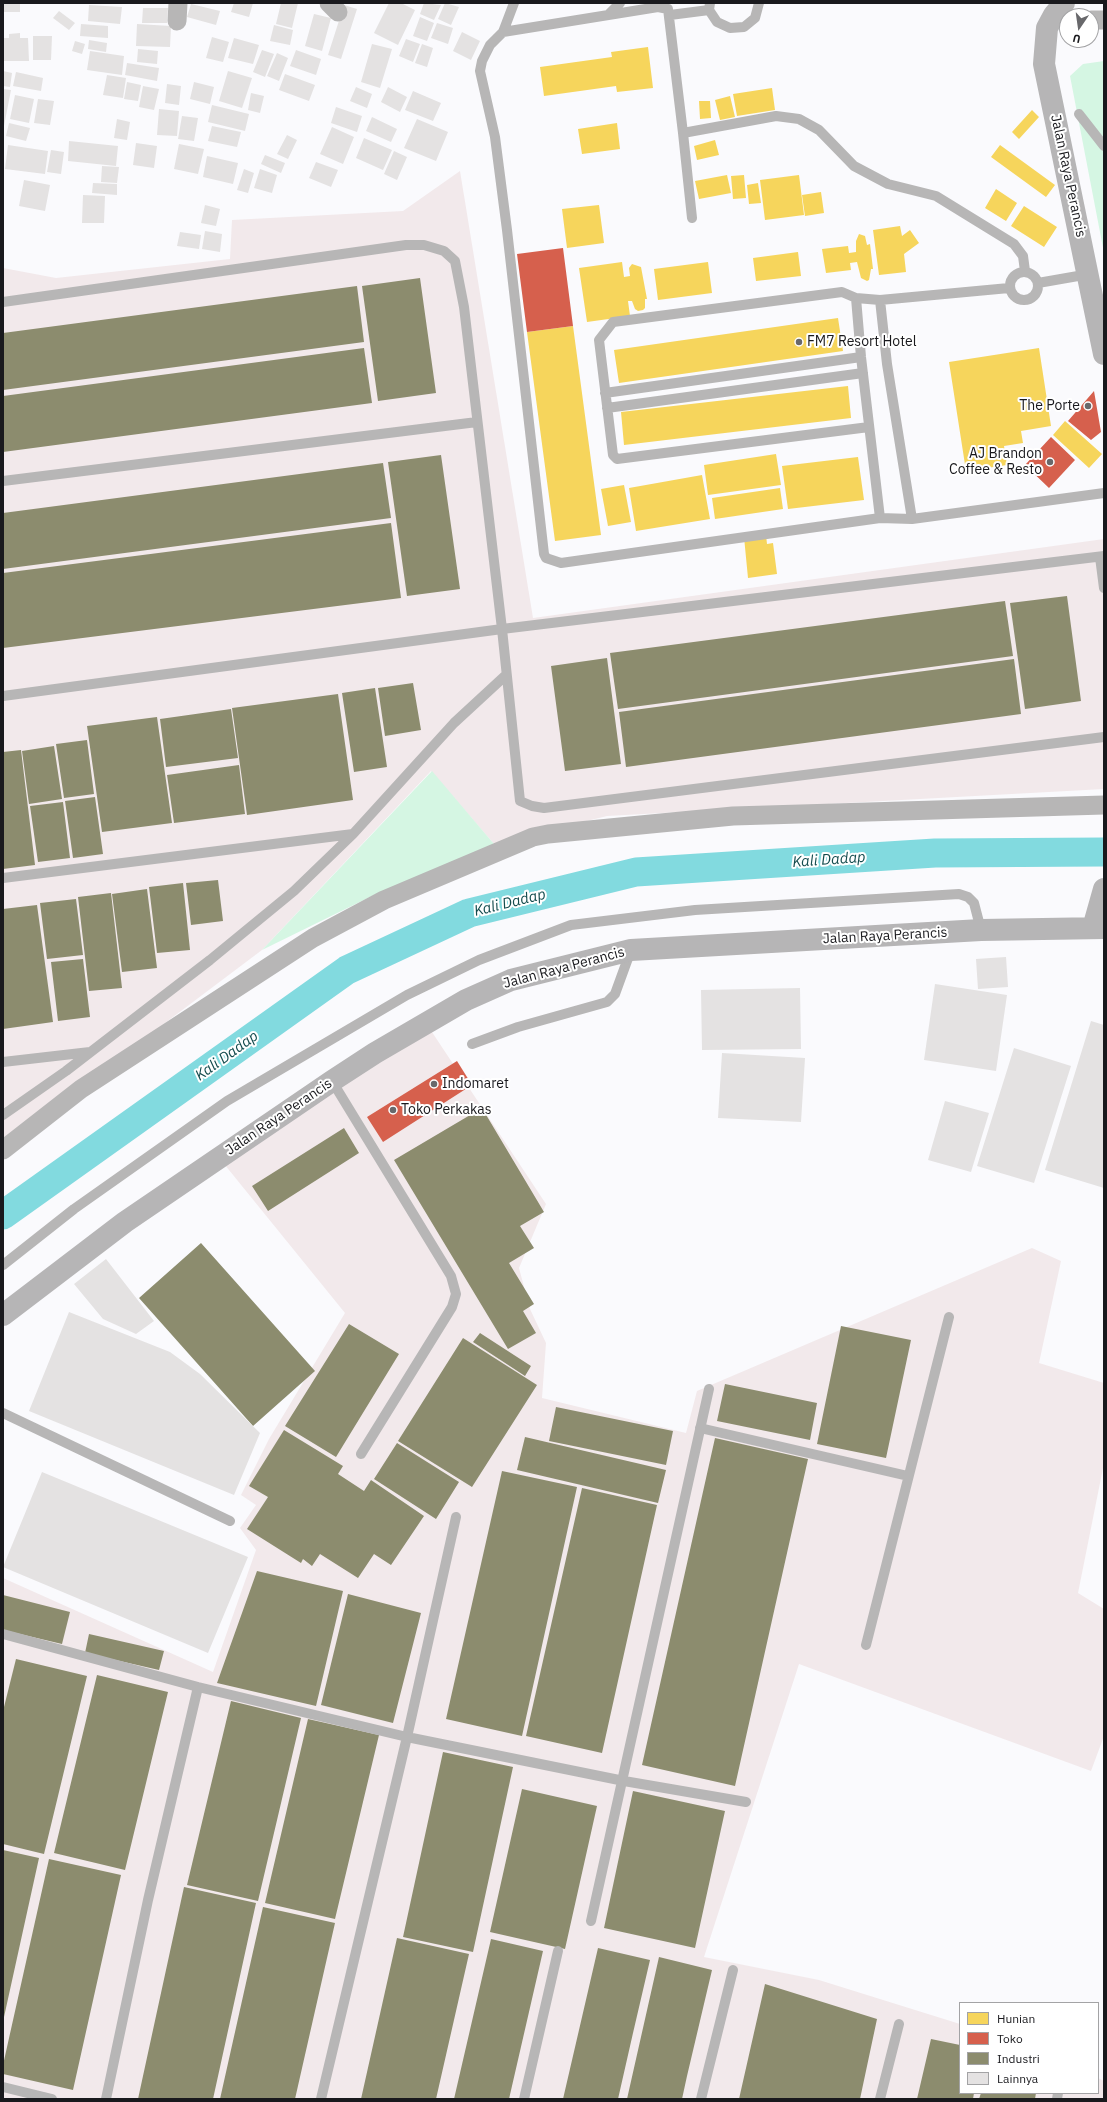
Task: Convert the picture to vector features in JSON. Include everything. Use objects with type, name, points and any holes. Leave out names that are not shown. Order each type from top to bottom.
[{"type":"street","name":"Jalan Raya Perancis","points":[[1059,14],[1047,28],[1044,64],[1104,354]]},
{"type":"street","points":[[3,1150],[81,1089],[313,938],[384,900],[533,837],[548,834],[733,816],[1104,806]]},
{"type":"street","points":[[1098,928],[1104,889]]},
{"type":"street","name":"Jalan Raya Perancis","points":[[3,1315],[126,1222],[332,1081],[375,1053],[466,1000],[511,980],[631,950],[981,930],[1098,928]]},
{"type":"lane","points":[[514,3],[503,32],[490,45],[482,61],[480,71],[497,152],[544,554],[546,558],[561,563],[880,518],[912,519],[1104,492]]},
{"type":"lane","points":[[608,15],[620,3]]},
{"type":"lane","points":[[670,15],[710,6],[717,22],[730,28],[744,27],[755,18],[759,3]]},
{"type":"lane","points":[[503,32],[658,7],[668,9],[670,15],[692,218]]},
{"type":"lane","points":[[1078,114],[1104,146]]},
{"type":"lane","points":[[683,133],[776,116],[798,119],[819,130],[854,166],[888,184],[936,196],[1014,244],[1023,256],[1025,271]]},
{"type":"lane","points":[[3,302],[406,245],[424,245],[444,250],[454,261],[464,307],[502,630],[520,801],[532,806],[544,808],[1104,737]]},
{"type":"lane","points":[[1021,271],[1025,271],[1033,275],[1038,282],[1037,292],[1031,298],[1026,300],[1017,299],[1009,288],[1013,276],[1021,271]]},
{"type":"lane","points":[[1038,282],[1088,273]]},
{"type":"lane","points":[[869,428],[617,459],[613,455],[599,340],[613,322],[842,292],[856,298],[880,300],[1009,288]]},
{"type":"lane","points":[[856,298],[861,357],[880,518]]},
{"type":"lane","points":[[880,300],[887,364],[912,519]]},
{"type":"lane","points":[[605,392],[861,357]]},
{"type":"lane","points":[[607,408],[863,373]]},
{"type":"lane","points":[[3,481],[477,422]]},
{"type":"lane","points":[[3,696],[502,630],[1102,557],[1104,588]]},
{"type":"lane","points":[[3,1115],[91,1052],[210,960],[294,891],[353,834],[454,723],[506,675]]},
{"type":"lane","points":[[3,878],[353,834]]},
{"type":"lane","points":[[3,1265],[74,1210],[227,1101],[407,995],[479,960],[571,925],[695,910],[959,894],[968,897],[974,903],[981,930]]},
{"type":"lane","points":[[472,1044],[518,1027],[607,1002],[615,994],[631,950]]},
{"type":"lane","points":[[3,1062],[91,1052]]},
{"type":"lane","points":[[332,1081],[451,1276],[456,1294],[452,1307],[361,1454]]},
{"type":"lane","points":[[866,1645],[949,1317]]},
{"type":"lane","points":[[591,1921],[624,1781],[709,1389]]},
{"type":"lane","points":[[3,1413],[230,1521]]},
{"type":"lane","points":[[700,1428],[908,1476]]},
{"type":"lane","points":[[321,2099],[407,1737],[456,1517]]},
{"type":"lane","points":[[3,1634],[198,1687],[407,1737],[624,1781],[746,1802]]},
{"type":"lane","points":[[106,2099],[150,1892],[198,1687]]},
{"type":"lane","points":[[524,2099],[558,1951]]},
{"type":"lane","points":[[701,2099],[733,1970]]},
{"type":"lane","points":[[880,2099],[899,2024]]},
{"type":"lane","points":[[3,2087],[52,2099]]},
{"type":"shaded area","points":[[460,171],[533,618],[1104,539],[1104,789],[607,816],[494,844],[431,771],[262,950],[3,1145],[3,268],[56,278],[230,259],[232,220],[403,211]]},
{"type":"shaded area","points":[[422,1017],[546,1204],[519,1268],[530,1309],[546,1343],[542,1398],[686,1433],[697,1391],[1032,1248],[1061,1261],[1039,1363],[1104,1383],[1104,1463],[1078,1593],[1104,1609],[1104,1736],[1091,1771],[799,1664],[704,1957],[819,1980],[959,2024],[959,2094],[1099,2094],[1099,2078],[1104,2081],[1104,2099],[3,2099],[3,1578],[213,1672],[256,1550],[240,1528],[256,1505],[241,1495],[269,1439],[345,1313],[216,1154]]},
{"type":"green space","points":[[1104,61],[1104,253],[1070,76],[1083,64]]},
{"type":"green space","points":[[432,771],[494,844],[376,894],[262,950]]},
{"type":"building: Hunian","points":[[648,47],[653,88],[617,92],[616,86],[544,96],[540,67],[612,57],[611,52]]},
{"type":"building: Hunian","points":[[772,88],[775,110],[737,116],[733,94]]},
{"type":"building: Hunian","points":[[730,96],[735,117],[720,120],[715,100]]},
{"type":"building: Hunian","points":[[699,101],[710,101],[711,118],[700,119]]},
{"type":"building: Hunian","points":[[1032,110],[1039,117],[1019,139],[1012,132]]},
{"type":"building: Hunian","points":[[617,123],[620,149],[582,154],[578,129]]},
{"type":"building: Hunian","points":[[715,140],[719,155],[697,160],[694,146]]},
{"type":"building: Hunian","points":[[1000,145],[1055,185],[1046,197],[991,157]]},
{"type":"building: Hunian","points":[[727,175],[731,193],[699,199],[695,181]]},
{"type":"building: Hunian","points":[[744,175],[746,198],[733,199],[731,176]]},
{"type":"building: Hunian","points":[[799,175],[804,215],[765,220],[760,180]]},
{"type":"building: Hunian","points":[[758,183],[761,203],[749,204],[747,185]]},
{"type":"building: Hunian","points":[[996,189],[1017,203],[1006,221],[985,208]]},
{"type":"building: Hunian","points":[[821,192],[824,213],[805,216],[802,195]]},
{"type":"building: Hunian","points":[[599,205],[604,243],[567,248],[562,209]]},
{"type":"building: Hunian","points":[[1024,206],[1057,227],[1044,247],[1011,226]]},
{"type":"building: Hunian","points":[[900,226],[902,236],[910,230],[919,243],[904,254],[906,272],[879,275],[873,230]]},
{"type":"building: Hunian","points":[[859,234],[865,236],[867,245],[870,244],[873,269],[871,269],[869,280],[867,281],[861,278],[857,262],[850,263],[851,270],[826,273],[822,249],[848,246],[849,253],[856,252],[856,241]]},
{"type":"building: Hunian","points":[[798,252],[801,276],[756,281],[753,258]]},
{"type":"building: Hunian","points":[[622,262],[624,277],[630,276],[629,268],[632,264],[641,267],[647,299],[645,299],[645,308],[638,311],[635,309],[632,301],[628,301],[630,316],[587,322],[579,268]]},
{"type":"building: Hunian","points":[[708,262],[712,293],[658,300],[654,269]]},
{"type":"building: Hunian","points":[[838,318],[843,351],[619,383],[614,350]]},
{"type":"building: Hunian","points":[[573,326],[601,535],[555,541],[527,332]]},
{"type":"building: Hunian","points":[[1039,348],[1051,426],[1021,431],[1023,443],[1004,446],[1007,465],[966,471],[949,362]]},
{"type":"building: Hunian","points":[[848,386],[851,418],[624,445],[621,412]]},
{"type":"building: Hunian","points":[[1065,421],[1102,454],[1089,468],[1053,435]]},
{"type":"building: Hunian","points":[[776,454],[781,485],[708,495],[704,465]]},
{"type":"building: Hunian","points":[[858,457],[864,500],[788,509],[782,466]]},
{"type":"building: Hunian","points":[[702,475],[710,519],[636,531],[629,488]]},
{"type":"building: Hunian","points":[[624,485],[631,522],[608,526],[601,489]]},
{"type":"building: Hunian","points":[[780,488],[783,509],[715,519],[712,498]]},
{"type":"building: Hunian","points":[[766,535],[767,544],[773,543],[777,574],[748,578],[744,537]]},
{"type":"building: Toko","points":[[563,248],[573,326],[527,332],[517,254]]},
{"type":"building: Toko","name":"The Porte","points":[[1094,391],[1101,432],[1091,440],[1068,421]]},
{"type":"building: Toko","name":"AJ Brandon Coffee & Resto","points":[[1051,437],[1075,460],[1049,488],[1025,465]]},
{"type":"building: Toko","points":[[457,1061],[472,1085],[383,1142],[367,1117]]},
{"type":"building: Industri","points":[[420,278],[436,393],[378,401],[362,286]]},
{"type":"building: Industri","points":[[357,286],[364,342],[3,390],[3,333]]},
{"type":"building: Industri","points":[[364,348],[372,403],[3,452],[3,396]]},
{"type":"building: Industri","points":[[441,455],[460,589],[407,596],[388,462]]},
{"type":"building: Industri","points":[[383,463],[391,518],[3,569],[3,513]]},
{"type":"building: Industri","points":[[391,523],[401,598],[3,648],[3,573]]},
{"type":"building: Industri","points":[[1067,596],[1081,701],[1025,709],[1010,603]]},
{"type":"building: Industri","points":[[1005,601],[1013,656],[618,709],[610,653]]},
{"type":"building: Industri","points":[[607,658],[621,764],[565,771],[551,666]]},
{"type":"building: Industri","points":[[1014,659],[1021,714],[626,767],[619,712]]},
{"type":"building: Industri","points":[[413,683],[421,730],[385,736],[378,688]]},
{"type":"building: Industri","points":[[375,688],[387,767],[354,772],[342,693]]},
{"type":"building: Industri","points":[[338,694],[353,800],[247,815],[232,708]]},
{"type":"building: Industri","points":[[231,709],[238,758],[166,767],[160,719]]},
{"type":"building: Industri","points":[[157,717],[172,823],[102,832],[87,726]]},
{"type":"building: Industri","points":[[87,740],[94,794],[64,798],[56,744]]},
{"type":"building: Industri","points":[[54,746],[62,799],[29,804],[22,751]]},
{"type":"building: Industri","points":[[21,750],[35,865],[3,869],[3,752]]},
{"type":"building: Industri","points":[[239,765],[245,814],[174,823],[167,775]]},
{"type":"building: Industri","points":[[95,797],[103,854],[73,858],[65,801]]},
{"type":"building: Industri","points":[[63,802],[70,858],[38,862],[30,806]]},
{"type":"building: Industri","points":[[218,880],[223,921],[191,925],[186,883]]},
{"type":"building: Industri","points":[[183,883],[190,950],[157,953],[149,887]]},
{"type":"building: Industri","points":[[147,889],[157,968],[122,972],[112,894]]},
{"type":"building: Industri","points":[[111,893],[122,988],[89,991],[78,897]]},
{"type":"building: Industri","points":[[76,899],[83,955],[47,959],[40,903]]},
{"type":"building: Industri","points":[[37,905],[53,1022],[3,1029],[3,909]]},
{"type":"building: Industri","points":[[83,959],[90,1017],[58,1021],[51,962]]},
{"type":"building: Industri","points":[[482,1108],[544,1212],[520,1226],[534,1248],[509,1263],[534,1304],[523,1311],[536,1333],[508,1349],[394,1160]]},
{"type":"building: Industri","points":[[344,1128],[359,1153],[268,1211],[252,1186]]},
{"type":"building: Industri","points":[[201,1243],[315,1371],[253,1426],[139,1298]]},
{"type":"building: Industri","points":[[349,1324],[399,1354],[336,1457],[285,1426]]},
{"type":"building: Industri","points":[[841,1326],[911,1340],[886,1458],[817,1444]]},
{"type":"building: Industri","points":[[480,1333],[531,1366],[525,1376],[473,1342]]},
{"type":"building: Industri","points":[[463,1338],[537,1385],[472,1487],[398,1441]]},
{"type":"building: Industri","points":[[725,1384],[817,1403],[810,1440],[717,1421]]},
{"type":"building: Industri","points":[[556,1407],[673,1431],[666,1465],[549,1441]]},
{"type":"building: Industri","points":[[284,1430],[343,1466],[338,1474],[364,1491],[371,1480],[424,1516],[391,1565],[374,1554],[358,1578],[320,1554],[312,1566],[303,1559],[301,1563],[247,1529],[268,1497],[249,1486]]},
{"type":"building: Industri","points":[[525,1437],[666,1470],[658,1503],[517,1470]]},
{"type":"building: Industri","points":[[715,1438],[808,1459],[735,1786],[642,1765]]},
{"type":"building: Industri","points":[[397,1443],[459,1482],[436,1519],[374,1479]]},
{"type":"building: Industri","points":[[502,1471],[577,1487],[522,1736],[446,1719]]},
{"type":"building: Industri","points":[[582,1488],[657,1505],[602,1753],[526,1736]]},
{"type":"building: Industri","points":[[257,1571],[343,1591],[316,1706],[217,1683]]},
{"type":"building: Industri","points":[[348,1594],[421,1613],[393,1723],[321,1705]]},
{"type":"building: Industri","points":[[3,1595],[70,1612],[62,1644],[3,1630]]},
{"type":"building: Industri","points":[[89,1634],[164,1651],[159,1670],[85,1653]]},
{"type":"building: Industri","points":[[16,1659],[87,1676],[44,1854],[3,1844],[3,1711]]},
{"type":"building: Industri","points":[[97,1675],[168,1692],[125,1870],[54,1853]]},
{"type":"building: Industri","points":[[231,1701],[301,1718],[258,1901],[187,1885]]},
{"type":"building: Industri","points":[[308,1719],[379,1735],[335,1919],[265,1903]]},
{"type":"building: Industri","points":[[443,1752],[513,1767],[473,1952],[403,1937]]},
{"type":"building: Industri","points":[[522,1789],[597,1806],[565,1949],[490,1932]]},
{"type":"building: Industri","points":[[633,1791],[725,1811],[695,1948],[604,1928]]},
{"type":"building: Industri","points":[[3,1850],[39,1858],[4,2017],[3,2016]]},
{"type":"building: Industri","points":[[49,1859],[121,1875],[73,2090],[3,2074],[3,2065]]},
{"type":"building: Industri","points":[[184,1887],[256,1903],[213,2099],[138,2099]]},
{"type":"building: Industri","points":[[263,1907],[335,1923],[295,2099],[220,2099]]},
{"type":"building: Industri","points":[[397,1938],[469,1954],[436,2099],[361,2099]]},
{"type":"building: Industri","points":[[491,1939],[543,1951],[509,2099],[454,2099]]},
{"type":"building: Industri","points":[[598,1948],[650,1960],[618,2099],[563,2099]]},
{"type":"building: Industri","points":[[659,1957],[712,1970],[682,2099],[627,2099]]},
{"type":"building: Industri","points":[[765,1984],[877,2019],[860,2099],[739,2099]]},
{"type":"building: Industri","points":[[931,2039],[959,2045],[959,2094],[974,2094],[973,2099],[917,2099]]},
{"type":"building: Industri","points":[[981,2094],[1036,2094],[1035,2099],[979,2099]]},
{"type":"building: Lainnya","points":[[3,3],[20,3],[20,12],[3,12]]},
{"type":"building: Lainnya","points":[[234,3],[253,3],[249,17],[231,12]]},
{"type":"building: Lainnya","points":[[281,3],[298,3],[292,28],[276,24]]},
{"type":"building: Lainnya","points":[[389,3],[401,3],[415,10],[398,45],[374,33]]},
{"type":"building: Lainnya","points":[[424,3],[441,5],[434,20],[420,14]]},
{"type":"building: Lainnya","points":[[445,3],[459,7],[451,25],[438,19]]},
{"type":"building: Lainnya","points":[[191,4],[220,11],[216,25],[187,17]]},
{"type":"building: Lainnya","points":[[89,5],[122,7],[120,24],[88,21]]},
{"type":"building: Lainnya","points":[[344,5],[357,9],[341,59],[328,55]]},
{"type":"building: Lainnya","points":[[143,8],[168,8],[167,23],[142,23]]},
{"type":"building: Lainnya","points":[[59,11],[75,23],[69,30],[53,18]]},
{"type":"building: Lainnya","points":[[314,14],[331,18],[322,51],[305,46]]},
{"type":"building: Lainnya","points":[[420,17],[434,23],[427,41],[413,36]]},
{"type":"building: Lainnya","points":[[437,23],[453,28],[448,44],[431,38]]},
{"type":"building: Lainnya","points":[[81,24],[108,26],[108,38],[80,36]]},
{"type":"building: Lainnya","points":[[137,24],[171,26],[170,47],[136,46]]},
{"type":"building: Lainnya","points":[[274,25],[293,30],[290,45],[270,41]]},
{"type":"building: Lainnya","points":[[462,32],[480,41],[471,60],[453,51]]},
{"type":"building: Lainnya","points":[[20,33],[20,38],[28,38],[29,61],[3,61],[3,38],[9,38],[9,34]]},
{"type":"building: Lainnya","points":[[33,36],[52,36],[51,60],[33,60]]},
{"type":"building: Lainnya","points":[[212,37],[229,42],[223,62],[206,58]]},
{"type":"building: Lainnya","points":[[234,38],[259,45],[253,64],[228,58]]},
{"type":"building: Lainnya","points":[[406,39],[420,44],[413,62],[399,56]]},
{"type":"building: Lainnya","points":[[89,40],[107,43],[106,52],[88,49]]},
{"type":"building: Lainnya","points":[[75,41],[85,44],[82,54],[72,51]]},
{"type":"building: Lainnya","points":[[372,44],[392,49],[380,88],[361,82]]},
{"type":"building: Lainnya","points":[[422,44],[433,48],[427,67],[415,63]]},
{"type":"building: Lainnya","points":[[138,49],[158,51],[157,64],[137,62]]},
{"type":"building: Lainnya","points":[[262,50],[274,54],[265,77],[253,72]]},
{"type":"building: Lainnya","points":[[296,50],[321,59],[316,75],[290,66]]},
{"type":"building: Lainnya","points":[[90,51],[124,56],[122,75],[87,70]]},
{"type":"building: Lainnya","points":[[277,53],[288,58],[279,81],[267,76]]},
{"type":"building: Lainnya","points":[[127,63],[159,68],[157,81],[125,75]]},
{"type":"building: Lainnya","points":[[3,71],[12,73],[10,87],[3,86]]},
{"type":"building: Lainnya","points":[[228,71],[252,78],[242,108],[219,101]]},
{"type":"building: Lainnya","points":[[16,72],[43,78],[41,91],[13,86]]},
{"type":"building: Lainnya","points":[[285,74],[315,85],[309,101],[279,90]]},
{"type":"building: Lainnya","points":[[107,75],[126,78],[123,98],[103,95]]},
{"type":"building: Lainnya","points":[[127,82],[141,85],[138,101],[124,99]]},
{"type":"building: Lainnya","points":[[194,82],[214,87],[210,104],[190,99]]},
{"type":"building: Lainnya","points":[[167,84],[181,86],[179,105],[165,103]]},
{"type":"building: Lainnya","points":[[143,86],[159,89],[154,110],[139,107]]},
{"type":"building: Lainnya","points":[[356,87],[372,94],[367,108],[350,101]]},
{"type":"building: Lainnya","points":[[388,87],[407,97],[400,112],[381,102]]},
{"type":"building: Lainnya","points":[[3,89],[11,90],[4,126],[3,126]]},
{"type":"building: Lainnya","points":[[413,91],[441,103],[433,121],[405,110]]},
{"type":"building: Lainnya","points":[[251,93],[264,96],[260,113],[248,110]]},
{"type":"building: Lainnya","points":[[15,95],[34,99],[29,123],[10,119]]},
{"type":"building: Lainnya","points":[[38,99],[54,101],[50,125],[34,123]]},
{"type":"building: Lainnya","points":[[212,105],[249,114],[245,131],[208,122]]},
{"type":"building: Lainnya","points":[[336,107],[362,116],[357,132],[331,123]]},
{"type":"building: Lainnya","points":[[159,109],[179,111],[177,136],[157,135]]},
{"type":"building: Lainnya","points":[[182,116],[198,118],[194,141],[178,139]]},
{"type":"building: Lainnya","points":[[372,117],[397,129],[391,142],[366,131]]},
{"type":"building: Lainnya","points":[[117,119],[130,122],[127,140],[114,138]]},
{"type":"building: Lainnya","points":[[417,119],[448,132],[436,161],[404,148]]},
{"type":"building: Lainnya","points":[[9,123],[30,128],[26,141],[6,136]]},
{"type":"building: Lainnya","points":[[212,126],[241,132],[237,147],[208,141]]},
{"type":"building: Lainnya","points":[[332,127],[354,137],[343,164],[320,154]]},
{"type":"building: Lainnya","points":[[287,135],[297,140],[288,159],[277,154]]},
{"type":"building: Lainnya","points":[[364,138],[392,150],[383,170],[356,158]]},
{"type":"building: Lainnya","points":[[69,141],[118,146],[116,166],[68,161]]},
{"type":"building: Lainnya","points":[[136,143],[157,146],[154,168],[133,165]]},
{"type":"building: Lainnya","points":[[179,144],[204,149],[198,174],[174,169]]},
{"type":"building: Lainnya","points":[[8,145],[48,151],[45,174],[5,169]]},
{"type":"building: Lainnya","points":[[51,150],[64,152],[61,174],[47,172]]},
{"type":"building: Lainnya","points":[[394,151],[407,157],[397,180],[384,174]]},
{"type":"building: Lainnya","points":[[265,155],[285,163],[281,173],[261,164]]},
{"type":"building: Lainnya","points":[[207,156],[238,163],[233,184],[203,177]]},
{"type":"building: Lainnya","points":[[316,162],[338,170],[331,187],[309,178]]},
{"type":"building: Lainnya","points":[[102,166],[119,167],[117,183],[101,182]]},
{"type":"building: Lainnya","points":[[244,169],[254,173],[248,193],[237,190]]},
{"type":"building: Lainnya","points":[[260,169],[277,175],[272,193],[254,188]]},
{"type":"building: Lainnya","points":[[24,180],[50,185],[45,211],[19,206]]},
{"type":"building: Lainnya","points":[[93,183],[117,184],[117,195],[92,193]]},
{"type":"building: Lainnya","points":[[83,195],[105,196],[104,223],[82,223]]},
{"type":"building: Lainnya","points":[[205,205],[220,209],[216,226],[201,223]]},
{"type":"building: Lainnya","points":[[205,231],[222,234],[220,252],[202,249]]},
{"type":"building: Lainnya","points":[[180,232],[201,235],[199,249],[177,246]]},
{"type":"building: Lainnya","points":[[1006,957],[1008,987],[978,989],[976,959]]},
{"type":"building: Lainnya","points":[[935,984],[1007,995],[996,1071],[924,1060]]},
{"type":"building: Lainnya","points":[[800,988],[801,1049],[702,1050],[701,990]]},
{"type":"building: Lainnya","points":[[1091,1021],[1104,1025],[1104,1188],[1045,1170]]},
{"type":"building: Lainnya","points":[[1014,1048],[1071,1066],[1034,1183],[977,1166]]},
{"type":"building: Lainnya","points":[[722,1053],[805,1058],[801,1122],[718,1118]]},
{"type":"building: Lainnya","points":[[945,1101],[989,1113],[971,1172],[928,1160]]},
{"type":"building: Lainnya","points":[[106,1259],[154,1321],[136,1334],[103,1319],[74,1284]]},
{"type":"building: Lainnya","points":[[69,1312],[170,1352],[200,1374],[260,1433],[234,1495],[29,1411]]},
{"type":"building: Lainnya","points":[[42,1472],[248,1557],[208,1653],[3,1567]]},
{"type":"waterway","name":"Kali Dadap","points":[[3,1215],[347,970],[469,913],[636,872],[935,853],[1104,852]]},
{"type":"place","name":"FM7 Resort Hotel","points":[[799,342]]},
{"type":"place","name":"The Porte","points":[[1088,406]]},
{"type":"place","name":"AJ Brandon Coffee & Resto","points":[[1050,462]]},
{"type":"place","name":"Indomaret","points":[[434,1084]]},
{"type":"place","name":"Toko Perkakas","points":[[393,1110]]}]
